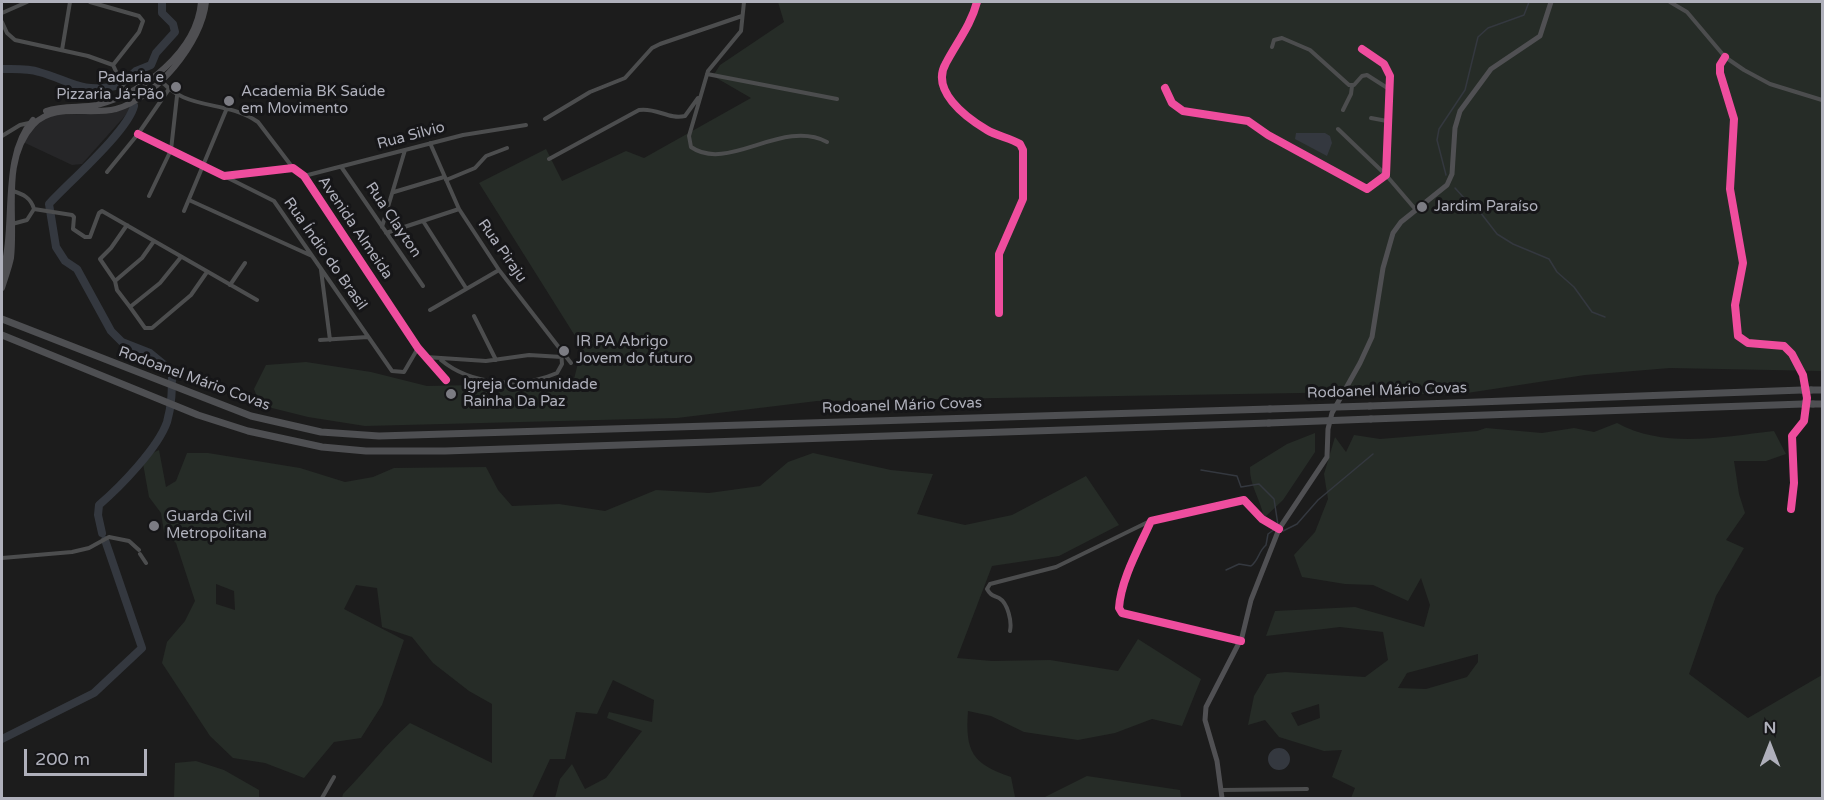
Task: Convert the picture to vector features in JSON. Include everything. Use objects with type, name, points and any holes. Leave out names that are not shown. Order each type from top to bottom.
[{"type":"highway","name":"Rodoanel Mário Covas","points":[[2,319],[204,400],[284,425],[321,432],[379,436],[1822,390]]},
{"type":"highway","name":"Rodoanel Mário Covas","points":[[2,335],[198,415],[281,440],[322,447],[397,452],[1822,404]]},
{"type":"main road","points":[[2,274],[6,252],[11,159],[18,139],[29,123],[48,110],[97,105],[158,81],[190,35],[198,17],[201,2]]},
{"type":"main road","points":[[2,288],[9,266],[16,155],[25,135],[38,120],[53,113],[113,109],[139,97],[158,81],[199,30],[206,2]]},
{"type":"main road","points":[[1222,798],[1205,710],[1217,682],[1240,641],[1251,600],[1279,529],[1323,465],[1328,453],[1328,429],[1332,413],[1372,337],[1383,268],[1393,233],[1401,222],[1441,192],[1451,178],[1455,128],[1462,108],[1491,69],[1540,36],[1551,2]]},
{"type":"main road","points":[[137,89],[139,97]]},
{"type":"main road","points":[[110,100],[113,109]]},
{"type":"street","points":[[2,13],[27,2]]},
{"type":"street","points":[[62,50],[70,2]]},
{"type":"street","points":[[90,2],[139,16],[143,21],[139,33],[112,65]]},
{"type":"street","points":[[744,2],[738,36],[712,64],[707,74],[689,143],[691,147],[703,153],[720,153],[788,135],[812,136],[827,142]]},
{"type":"street","points":[[977,2],[959,44],[945,63],[940,80],[943,89],[961,110],[988,131],[1020,144],[1023,150],[1023,199],[999,254],[999,314]]},
{"type":"street","points":[[1670,2],[1687,12],[1725,57],[1770,84],[1822,100]]},
{"type":"street","points":[[545,119],[590,92],[625,78],[652,48],[742,16]]},
{"type":"street","points":[[2,22],[7,33],[15,40],[62,50],[112,65],[126,93]]},
{"type":"street","points":[[1272,47],[1274,40],[1279,38],[1306,47],[1352,86]]},
{"type":"street","points":[[1165,88],[1172,104],[1183,111],[1248,121],[1268,135],[1364,189],[1374,185],[1386,175],[1389,70],[1362,49]]},
{"type":"street","points":[[1725,57],[1720,65],[1720,73],[1734,119],[1730,189],[1743,262],[1735,305],[1738,336],[1748,343],[1784,346],[1792,354],[1806,384],[1806,416],[1791,440],[1795,470],[1791,509]]},
{"type":"street","points":[[707,74],[837,99]]},
{"type":"street","points":[[1343,110],[1351,94],[1352,86],[1367,75],[1389,89]]},
{"type":"street","points":[[158,81],[177,96],[227,108],[258,122],[284,159],[294,168]]},
{"type":"street","points":[[107,172],[138,134],[168,89]]},
{"type":"street","points":[[549,159],[639,110],[646,109],[666,116],[686,116],[701,94]]},
{"type":"street","points":[[149,196],[171,150],[177,96]]},
{"type":"street","points":[[184,211],[227,108]]},
{"type":"street","points":[[1371,118],[1387,121]]},
{"type":"street","points":[[2,136],[15,127],[29,123]]},
{"type":"street","name":"Rua Silvio","points":[[304,176],[342,168],[430,143],[526,125]]},
{"type":"street","points":[[1338,129],[1386,175],[1416,211]]},
{"type":"street","points":[[138,134],[224,176],[294,168]]},
{"type":"street","name":"Rua Piraju","points":[[430,143],[459,209],[499,270],[572,363]]},
{"type":"street","points":[[394,192],[445,179],[475,168],[486,156],[507,148]]},
{"type":"street","points":[[382,227],[405,150]]},
{"type":"street","name":"Avenida Almeida","points":[[294,168],[304,176],[418,348],[446,380]]},
{"type":"street","name":"Rua Clayton","points":[[342,168],[423,286]]},
{"type":"street","name":"Rua Índio do Brasil","points":[[224,176],[270,197],[387,367],[396,374],[404,372],[418,348]]},
{"type":"street","points":[[13,191],[23,194],[32,203],[34,209]]},
{"type":"street","points":[[189,200],[312,256]]},
{"type":"street","points":[[12,224],[27,220],[34,209]]},
{"type":"street","points":[[34,209],[72,215],[74,217],[73,229],[84,237],[90,237],[99,213],[102,211],[256,300]]},
{"type":"street","points":[[386,233],[459,209]]},
{"type":"street","points":[[423,221],[466,288]]},
{"type":"street","points":[[127,225],[100,259],[115,281],[117,290],[145,328],[152,328],[191,295],[207,272]]},
{"type":"street","points":[[115,281],[142,258],[154,241]]},
{"type":"street","points":[[130,307],[160,283],[181,256]]},
{"type":"street","points":[[230,285],[245,262]]},
{"type":"street","points":[[321,269],[330,340]]},
{"type":"street","points":[[430,310],[499,270]]},
{"type":"street","points":[[474,316],[496,360]]},
{"type":"street","points":[[320,340],[368,337]]},
{"type":"street","points":[[441,360],[467,376],[515,382],[557,373],[562,364],[561,350]]},
{"type":"street","points":[[426,357],[441,360],[496,360],[529,355],[562,357]]},
{"type":"street","points":[[1010,631],[1011,622],[1004,603],[990,594],[987,589],[990,584],[1056,567],[1151,521],[1244,500],[1262,519],[1279,529]]},
{"type":"street","points":[[1151,521],[1126,581],[1119,602],[1120,612],[1240,641]]},
{"type":"street","points":[[2,558],[72,552],[89,548],[109,537],[129,541],[140,552],[146,563]]},
{"type":"street","points":[[322,798],[334,777]]},
{"type":"street","points":[[1222,790],[1307,789]]},
{"type":"shaded area","points":[[778,2],[1822,2],[1822,371],[1670,368],[1585,375],[1454,395],[1361,392],[817,401],[677,418],[365,426],[308,417],[260,405],[254,389],[266,365],[306,362],[371,372],[427,386],[573,383],[582,347],[479,183],[546,149],[562,181],[626,151],[644,158],[751,98],[713,76],[720,65],[784,22]]},
{"type":"shaded area","points":[[130,105],[131,109],[82,164],[72,165],[23,142],[34,126],[52,115],[114,113]]},
{"type":"shaded area","points":[[1296,133],[1325,133],[1330,136],[1332,143],[1327,156],[1295,139]]},
{"type":"shaded area","points":[[1617,423],[1635,431],[1674,439],[1714,438],[1774,431],[1786,454],[1766,461],[1734,461],[1739,494],[1745,513],[1726,540],[1744,548],[1716,596],[1689,674],[1748,718],[1822,675],[1822,798],[1351,798],[1355,788],[1332,777],[1342,750],[1324,751],[1279,737],[1265,720],[1248,725],[1254,696],[1267,674],[1285,672],[1365,677],[1388,660],[1383,632],[1340,627],[1266,636],[1275,611],[1355,607],[1424,627],[1430,605],[1421,578],[1408,601],[1373,585],[1345,584],[1302,577],[1294,555],[1315,532],[1328,499],[1324,474],[1335,437],[1346,452],[1354,435],[1380,439],[1477,431],[1486,428],[1542,433],[1574,428],[1594,432]],"holes":[[[1478,654],[1478,662],[1467,677],[1426,689],[1398,688],[1407,673]],[[1319,704],[1320,718],[1298,726],[1291,713]]]},
{"type":"shaded area","points":[[1315,433],[1315,452],[1283,500],[1264,518],[1251,480],[1250,467],[1287,444]]},
{"type":"shaded area","points":[[159,450],[166,487],[176,481],[187,453],[208,453],[300,468],[345,482],[373,477],[394,468],[486,467],[498,490],[512,506],[559,504],[605,511],[656,490],[709,493],[760,486],[788,462],[813,453],[891,470],[933,474],[917,514],[965,525],[1012,515],[1086,476],[1119,525],[1059,556],[992,566],[957,658],[992,661],[1050,660],[1118,671],[1138,639],[1201,679],[1182,726],[1152,719],[1115,733],[1078,740],[1024,732],[991,716],[968,711],[968,736],[974,754],[987,767],[1011,777],[1015,797],[1020,798],[555,798],[560,779],[572,764],[585,789],[606,778],[642,731],[607,718],[609,712],[652,722],[654,700],[613,680],[597,714],[576,712],[565,759],[550,759],[532,798],[342,798],[343,794],[410,723],[492,763],[492,704],[469,691],[433,663],[412,637],[382,627],[377,588],[356,585],[344,609],[404,640],[382,705],[361,738],[334,742],[304,778],[265,763],[233,758],[210,736],[162,663],[167,642],[185,621],[195,601],[176,543],[164,532],[161,513],[149,497],[142,458]],"holes":[[[216,584],[234,591],[235,610],[216,604]]]},
{"type":"shaded area","points":[[1279,748],[1287,751],[1290,759],[1287,767],[1279,770],[1271,767],[1268,759],[1271,751]]},
{"type":"shaded area","points":[[196,761],[224,770],[259,790],[259,798],[174,798],[175,763]]},
{"type":"shaded area","points":[[1087,776],[1180,790],[1181,798],[1043,798]]},
{"type":"waterway","points":[[124,82],[136,71],[151,65],[156,53],[175,32],[173,24],[162,13],[162,2]]},
{"type":"waterway","points":[[1446,175],[1437,140],[1439,129],[1465,90],[1478,37],[1488,28],[1524,15],[1529,2]]},
{"type":"waterway","points":[[2,69],[35,71],[84,87],[115,86]]},
{"type":"waterway","points":[[102,533],[98,515],[99,505],[147,455],[167,422],[171,403],[172,371],[150,353],[122,342],[111,331],[77,269],[65,261],[56,247],[49,204],[121,129],[134,106]]},
{"type":"waterway","points":[[1455,188],[1475,210],[1480,212],[1497,234],[1513,244],[1549,259],[1557,272],[1574,287],[1592,312],[1605,317]]},
{"type":"waterway","points":[[1283,531],[1297,524],[1318,500],[1373,454]]},
{"type":"waterway","points":[[1201,470],[1237,476],[1241,487],[1259,484],[1274,499],[1278,525]]},
{"type":"waterway","points":[[1226,570],[1239,564],[1251,566],[1266,545],[1268,534],[1275,529]]},
{"type":"waterway","points":[[2,739],[94,693],[142,648],[105,540]]},
{"type":"cycle path","points":[[977,2],[942,73],[946,93],[960,110],[991,132],[1020,144],[1023,150],[1023,199],[999,254],[999,313]]},
{"type":"cycle path","points":[[1165,88],[1172,103],[1183,111],[1248,121],[1268,135],[1367,189],[1386,175],[1390,76],[1384,64],[1362,49]]},
{"type":"cycle path","points":[[1725,57],[1720,65],[1720,73],[1734,119],[1730,189],[1743,263],[1735,305],[1738,336],[1748,343],[1784,346],[1792,354],[1803,375],[1807,398],[1804,421],[1792,436],[1794,483],[1791,509]]},
{"type":"cycle path","points":[[138,134],[224,176],[293,168],[304,176],[418,348],[446,380]]},
{"type":"cycle path","points":[[1241,641],[1122,613],[1119,608],[1123,586],[1151,521],[1244,500],[1262,519],[1279,529]]},
{"type":"place","name":"Padaria e Pizzaria Já-Pão","points":[[176,87]]},
{"type":"place","name":"Academia BK Saúde em Movimento","points":[[229,101]]},
{"type":"place","name":"Jardim Paraíso","points":[[1422,207]]},
{"type":"place","name":"IR PA Abrigo Jovem do futuro","points":[[564,351]]},
{"type":"place","name":"Igreja Comunidade Rainha Da Paz","points":[[451,394]]},
{"type":"place","name":"Guarda Civil Metropolitana","points":[[154,526]]}]
